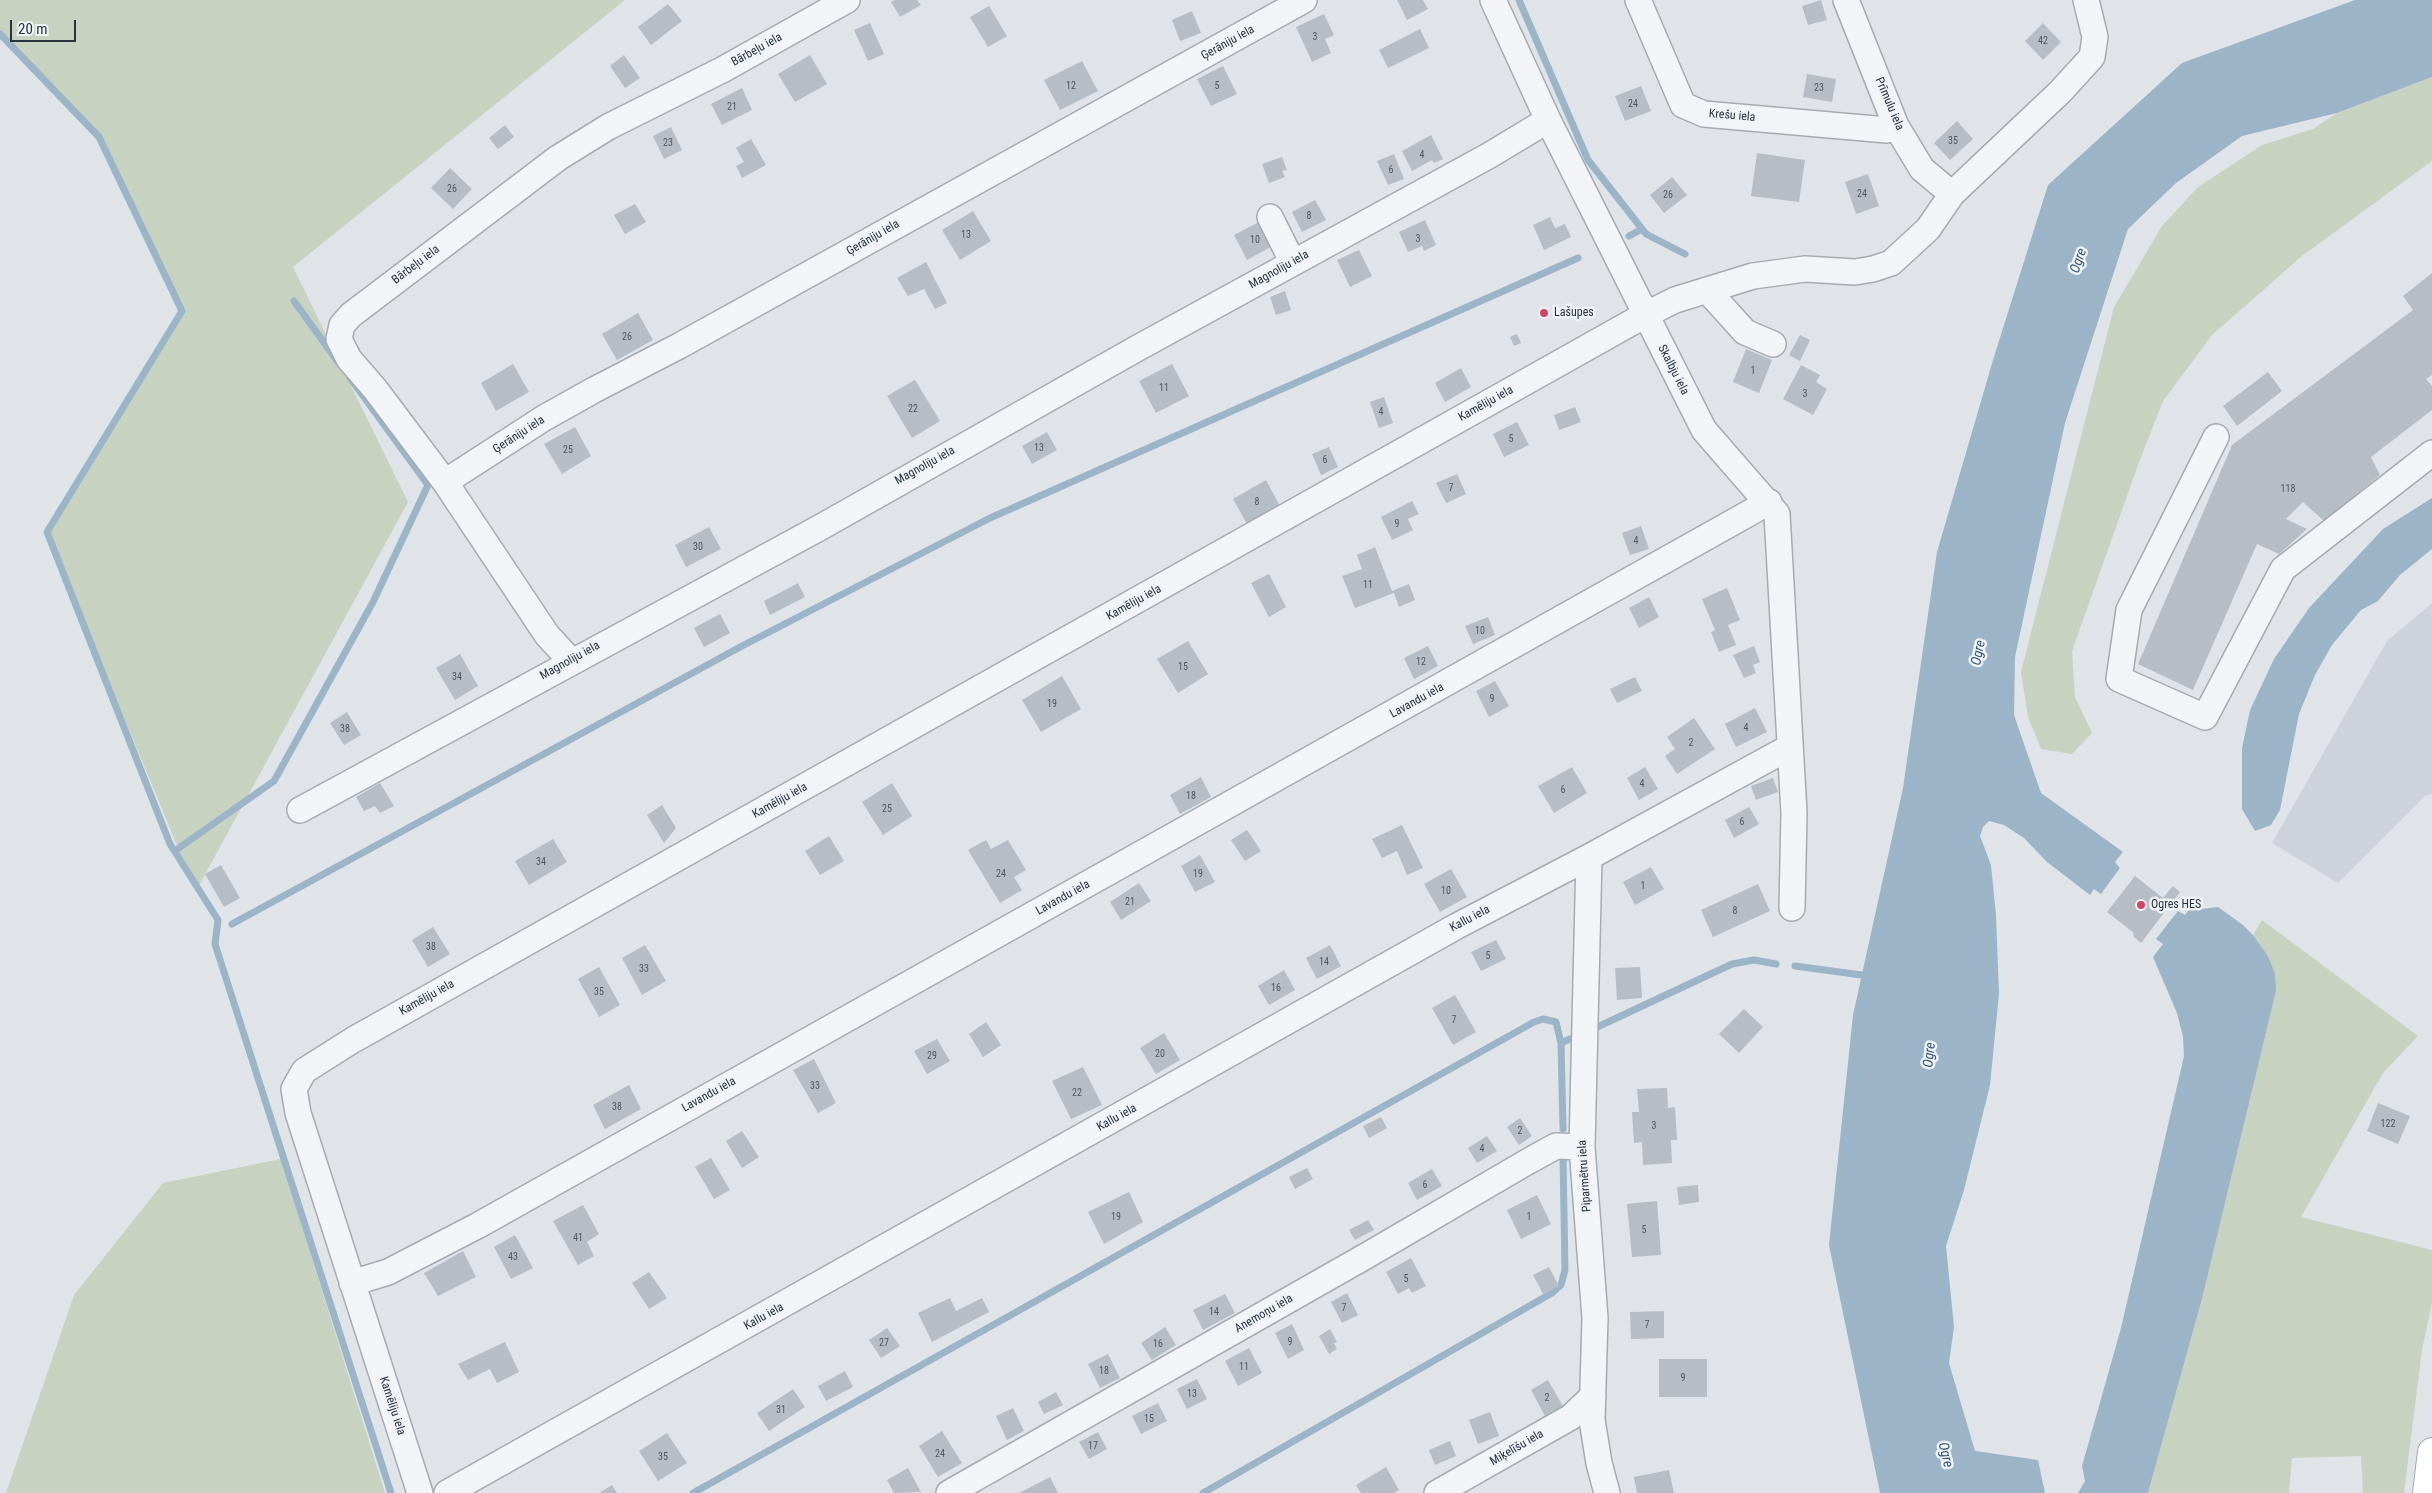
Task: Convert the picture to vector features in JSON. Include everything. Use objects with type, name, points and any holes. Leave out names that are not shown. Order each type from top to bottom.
[{"type":"main road","points":[[2427,1493],[2432,1452]]},
{"type":"street","name":"Bārbeļu iela","points":[[571,661],[547,635],[445,482],[375,390],[348,359],[339,339],[342,325],[359,309],[558,158],[608,127],[722,70],[847,0]]},
{"type":"street","name":"Ģerāniju iela","points":[[445,482],[544,418],[1304,0]]},
{"type":"street","name":"Skalbju iela","points":[[1493,0],[1548,120],[1704,430],[1769,502],[1777,514],[1794,812],[1792,908]]},
{"type":"street","name":"Krešu iela","points":[[1638,0],[1682,104],[1704,114],[1886,130],[1896,126]]},
{"type":"street","name":"Prīmulu iela","points":[[1846,0],[1896,126],[1922,169],[1952,194]]},
{"type":"street","name":"Kamēliju iela","points":[[420,1493],[298,1113],[294,1089],[304,1071],[353,1040],[1645,315],[1675,300],[1753,276],[1805,269],[1855,272],[1873,270],[1891,263],[1928,229],[1952,194],[2060,92],[2092,57],[2094,37],[2086,0]]},
{"type":"street","name":"Magnoliju iela","points":[[300,810],[820,526],[923,467],[1490,155],[1548,120]]},
{"type":"street","points":[[1270,216],[1293,263]]},
{"type":"street","points":[[1708,290],[1745,332],[1774,344]]},
{"type":"street","points":[[2216,438],[2129,610],[2119,678],[2205,717],[2283,569],[2432,453]]},
{"type":"street","name":"Lavandu iela","points":[[352,1283],[388,1272],[477,1226],[1769,502]]},
{"type":"street","name":"Kallu iela","points":[[447,1493],[1457,926],[1589,857],[1790,747]]},
{"type":"street","name":"Piparmētru iela","points":[[1589,857],[1582,1147],[1596,1318],[1592,1420],[1599,1463],[1607,1493]]},
{"type":"street","name":"Anemoņu iela","points":[[949,1493],[1534,1158],[1556,1146],[1582,1147]]},
{"type":"street","name":"Miķelīšu iela","points":[[1437,1493],[1571,1417],[1592,1396]]},
{"type":"shaded area","points":[[2432,603],[2432,794],[2425,796],[2338,883],[2272,843],[2387,641]]},
{"type":"green space","points":[[0,0],[625,0],[293,267],[408,502],[196,891],[47,532],[182,311],[99,137],[0,34]]},
{"type":"green space","points":[[2432,77],[2432,161],[2302,256],[2212,335],[2163,401],[2138,465],[2072,651],[2075,697],[2092,733],[2072,754],[2041,749],[2028,717],[2021,672],[2114,307],[2162,226],[2197,188],[2262,145],[2313,129],[2337,113]]},
{"type":"green space","points":[[2262,920],[2418,1036],[2383,1073],[2301,1217],[2432,1250],[2432,1303],[2422,1350],[2404,1493],[2363,1493],[2361,1456],[2292,1458],[2289,1493],[2148,1493],[2202,1299],[2276,991],[2268,956],[2253,935]]},
{"type":"green space","points":[[281,1159],[385,1493],[6,1493],[74,1295],[163,1183]]},
{"type":"water","name":"Ogre","points":[[2355,0],[2432,0],[2432,77],[2337,113],[2242,136],[2176,183],[2128,229],[2065,423],[2015,657],[2014,715],[2041,793],[2123,852],[2115,862],[2120,868],[2101,894],[2094,889],[2090,895],[2047,862],[2024,838],[2004,825],[1989,821],[1983,827],[1980,836],[1991,865],[1996,915],[1999,994],[1990,1085],[1964,1190],[1946,1246],[1954,1327],[1949,1363],[1975,1451],[2038,1460],[2045,1493],[1880,1493],[1829,1245],[1853,1015],[1903,788],[1937,552],[1993,360],[2048,185],[2182,63]]},
{"type":"water","points":[[2432,498],[2432,549],[2400,575],[2378,601],[2361,610],[2332,645],[2315,675],[2299,714],[2280,810],[2271,825],[2255,831],[2242,809],[2242,748],[2250,710],[2274,659],[2309,608],[2383,529]]},
{"type":"water","points":[[2193,904],[2201,909],[2218,907],[2243,925],[2253,935],[2268,956],[2275,974],[2276,991],[2202,1299],[2148,1493],[2078,1493],[2085,1481],[2082,1466],[2121,1328],[2184,1056],[2183,1037],[2177,1013],[2153,957],[2163,944],[2156,939],[2178,911],[2185,915]]},
{"type":"building","points":[[895,0],[917,0],[921,5],[900,17],[891,2]]},
{"type":"building","points":[[1397,0],[1423,0],[1428,9],[1407,20]]},
{"type":"building","points":[[1821,0],[1827,20],[1808,25],[1802,6]]},
{"type":"building","points":[[668,4],[682,21],[651,45],[638,27]]},
{"type":"building","points":[[989,6],[1007,36],[988,47],[970,17]]},
{"type":"building","points":[[1192,11],[1201,33],[1180,41],[1172,20]]},
{"type":"building","points":[[1324,14],[1334,35],[1325,39],[1331,53],[1312,62],[1296,27]]},
{"type":"building","points":[[870,23],[884,54],[868,61],[854,30]]},
{"type":"building","points":[[2043,23],[2061,42],[2043,60],[2025,41]]},
{"type":"building","points":[[1420,29],[1429,48],[1388,68],[1379,50]]},
{"type":"building","points":[[624,55],[640,78],[625,88],[610,66]]},
{"type":"building","points":[[810,55],[827,84],[795,102],[778,74]]},
{"type":"building","points":[[1082,61],[1098,91],[1060,110],[1044,80]]},
{"type":"building","points":[[1223,66],[1237,94],[1211,106],[1197,79]]},
{"type":"building","points":[[1807,74],[1836,79],[1832,102],[1803,97]]},
{"type":"building","points":[[1641,86],[1651,111],[1625,121],[1615,96]]},
{"type":"building","points":[[742,88],[752,110],[722,125],[711,104]]},
{"type":"building","points":[[1957,121],[1973,139],[1950,160],[1934,143]]},
{"type":"building","points":[[505,125],[514,137],[498,149],[489,138]]},
{"type":"building","points":[[671,127],[682,150],[664,159],[653,136]]},
{"type":"building","points":[[1431,135],[1443,159],[1434,163],[1432,160],[1412,171],[1402,151]]},
{"type":"building","points":[[751,139],[766,165],[742,178],[736,166],[744,162],[736,148]]},
{"type":"building","points":[[1757,153],[1805,160],[1799,202],[1751,196]]},
{"type":"building","points":[[1394,154],[1404,179],[1388,185],[1377,161]]},
{"type":"building","points":[[1282,157],[1287,170],[1282,171],[1285,177],[1269,183],[1262,164]]},
{"type":"building","points":[[450,168],[472,189],[453,209],[431,188]]},
{"type":"building","points":[[1868,174],[1879,206],[1856,214],[1845,182]]},
{"type":"building","points":[[1672,177],[1687,195],[1664,213],[1650,195]]},
{"type":"building","points":[[1315,200],[1326,220],[1302,232],[1292,212]]},
{"type":"building","points":[[635,204],[646,222],[625,234],[614,215]]},
{"type":"building","points":[[973,211],[991,241],[960,260],[942,230]]},
{"type":"building","points":[[1550,217],[1555,228],[1565,224],[1571,237],[1544,250],[1533,225]]},
{"type":"building","points":[[1263,220],[1276,244],[1247,260],[1234,235]]},
{"type":"building","points":[[1425,220],[1436,245],[1424,251],[1422,246],[1408,252],[1399,232]]},
{"type":"building","points":[[1359,250],[1372,276],[1350,287],[1337,260]]},
{"type":"building","points":[[926,262],[947,303],[935,309],[924,289],[908,296],[897,278]]},
{"type":"building","points":[[2432,273],[2432,375],[2426,379],[2432,386],[2432,410],[2371,457],[2380,475],[2324,521],[2303,502],[2286,519],[2307,529],[2279,554],[2257,544],[2193,690],[2138,664],[2232,445],[2413,310],[2403,296]]},
{"type":"building","points":[[1285,291],[1291,310],[1276,315],[1270,297]]},
{"type":"building","points":[[638,313],[653,340],[617,360],[602,334]]},
{"type":"building","points":[[1517,334],[1521,343],[1514,346],[1510,337]]},
{"type":"building","points":[[1800,335],[1810,340],[1800,361],[1789,355]]},
{"type":"building","points":[[1746,349],[1772,360],[1759,393],[1733,382]]},
{"type":"building","points":[[513,364],[529,392],[496,411],[481,383]]},
{"type":"building","points":[[1172,364],[1189,396],[1156,413],[1139,381]]},
{"type":"building","points":[[1801,365],[1820,375],[1816,382],[1827,389],[1813,415],[1783,399]]},
{"type":"building","points":[[1461,368],[1471,387],[1445,402],[1435,383]]},
{"type":"building","points":[[2268,372],[2282,391],[2237,426],[2223,406]]},
{"type":"building","points":[[915,380],[940,421],[912,438],[887,396]]},
{"type":"building","points":[[1384,397],[1393,423],[1379,428],[1370,402]]},
{"type":"building","points":[[1575,407],[1581,422],[1559,430],[1554,415]]},
{"type":"building","points":[[1517,422],[1529,445],[1504,457],[1493,434]]},
{"type":"building","points":[[575,427],[591,456],[562,474],[544,444]]},
{"type":"building","points":[[1047,432],[1057,450],[1032,464],[1022,446]]},
{"type":"building","points":[[1329,447],[1338,467],[1321,475],[1312,454]]},
{"type":"building","points":[[1457,474],[1466,494],[1446,503],[1436,483]]},
{"type":"building","points":[[1266,480],[1280,506],[1247,524],[1233,499]]},
{"type":"building","points":[[1412,501],[1419,514],[1408,519],[1413,530],[1392,540],[1381,517]]},
{"type":"building","points":[[1641,526],[1649,549],[1630,555],[1622,533]]},
{"type":"building","points":[[709,527],[721,549],[686,567],[675,545]]},
{"type":"building","points":[[1375,547],[1392,591],[1409,584],[1415,600],[1399,607],[1394,593],[1355,608],[1342,576],[1362,569],[1357,555]]},
{"type":"building","points":[[1269,574],[1286,607],[1269,617],[1251,583]]},
{"type":"building","points":[[798,583],[805,597],[770,615],[764,601]]},
{"type":"building","points":[[1727,588],[1740,620],[1728,625],[1736,645],[1719,652],[1711,632],[1715,630],[1702,599]]},
{"type":"building","points":[[1649,597],[1659,617],[1639,628],[1629,608]]},
{"type":"building","points":[[720,614],[730,633],[704,647],[694,628]]},
{"type":"building","points":[[1488,617],[1495,635],[1473,644],[1465,626]]},
{"type":"building","points":[[1188,641],[1208,674],[1178,693],[1157,659]]},
{"type":"building","points":[[1428,646],[1438,666],[1414,679],[1404,658]]},
{"type":"building","points":[[1754,646],[1760,662],[1753,665],[1756,673],[1744,678],[1733,655]]},
{"type":"building","points":[[460,654],[478,686],[455,700],[436,668]]},
{"type":"building","points":[[1062,676],[1081,709],[1041,732],[1022,700]]},
{"type":"building","points":[[1635,677],[1642,691],[1617,703],[1610,689]]},
{"type":"building","points":[[1495,681],[1509,706],[1489,717],[1476,691]]},
{"type":"building","points":[[1755,708],[1767,732],[1736,747],[1725,724]]},
{"type":"building","points":[[347,712],[361,735],[344,745],[330,723]]},
{"type":"building","points":[[1694,718],[1715,749],[1677,774],[1665,756],[1675,749],[1667,737]]},
{"type":"building","points":[[1572,767],[1587,793],[1554,813],[1538,786]]},
{"type":"building","points":[[1645,767],[1658,789],[1639,800],[1627,778]]},
{"type":"building","points":[[1201,777],[1211,797],[1180,814],[1170,795]]},
{"type":"building","points":[[1773,778],[1778,792],[1756,800],[1751,786]]},
{"type":"building","points":[[380,783],[394,806],[380,813],[375,806],[364,811],[356,797]]},
{"type":"building","points":[[892,783],[912,816],[883,835],[862,802]]},
{"type":"building","points":[[662,805],[676,828],[664,843],[647,815]]},
{"type":"building","points":[[1749,807],[1759,824],[1734,838],[1725,820]]},
{"type":"building","points":[[1402,825],[1423,868],[1407,875],[1397,851],[1382,858],[1372,839]]},
{"type":"building","points":[[1247,830],[1261,851],[1245,861],[1231,840]]},
{"type":"building","points":[[829,836],[844,861],[820,875],[805,851]]},
{"type":"building","points":[[553,839],[567,862],[529,885],[515,861]]},
{"type":"building","points":[[986,840],[991,849],[1008,840],[1026,870],[1014,877],[1022,890],[1000,903],[968,850]]},
{"type":"building","points":[[1200,855],[1215,882],[1195,892],[1181,866]]},
{"type":"building","points":[[221,865],[240,898],[224,907],[205,874]]},
{"type":"building","points":[[1651,867],[1664,889],[1635,905],[1623,882]]},
{"type":"building","points":[[1451,869],[1467,897],[1440,912],[1424,884]]},
{"type":"building","name":"Ogres HES","points":[[2135,876],[2163,898],[2173,886],[2180,892],[2141,943],[2133,936],[2134,933],[2107,912]]},
{"type":"building","points":[[1139,883],[1151,901],[1121,920],[1110,902]]},
{"type":"building","points":[[1758,884],[1770,911],[1713,937],[1701,910]]},
{"type":"building","points":[[433,927],[450,954],[428,967],[412,940]]},
{"type":"building","points":[[1496,940],[1506,959],[1481,971],[1471,952]]},
{"type":"building","points":[[645,945],[666,981],[642,995],[622,958]]},
{"type":"building","points":[[1330,945],[1341,966],[1317,979],[1306,958]]},
{"type":"building","points":[[599,967],[620,1005],[599,1017],[578,979]]},
{"type":"building","points":[[1640,967],[1642,998],[1617,1000],[1615,968]]},
{"type":"building","points":[[1284,970],[1295,990],[1269,1005],[1258,986]]},
{"type":"building","points":[[1455,995],[1476,1032],[1453,1045],[1432,1008]]},
{"type":"building","points":[[1744,1009],[1763,1027],[1739,1053],[1719,1034]]},
{"type":"building","points":[[986,1022],[1001,1045],[983,1057],[969,1034]]},
{"type":"building","points":[[1164,1033],[1180,1060],[1156,1074],[1140,1048]]},
{"type":"building","points":[[937,1039],[950,1061],[927,1074],[914,1051]]},
{"type":"building","points":[[814,1059],[836,1103],[818,1113],[793,1070]]},
{"type":"building","points":[[1083,1067],[1102,1105],[1071,1119],[1052,1081]]},
{"type":"building","points":[[629,1085],[641,1109],[605,1129],[593,1105]]},
{"type":"building","points":[[1667,1088],[1668,1108],[1675,1107],[1677,1140],[1671,1140],[1672,1163],[1643,1165],[1642,1142],[1634,1143],[1632,1112],[1639,1112],[1637,1089]]},
{"type":"building","points":[[2378,1103],[2410,1116],[2398,1144],[2367,1131]]},
{"type":"building","points":[[1381,1117],[1387,1128],[1369,1138],[1363,1126]]},
{"type":"building","points":[[1520,1118],[1532,1136],[1519,1145],[1507,1127]]},
{"type":"building","points":[[742,1131],[759,1157],[742,1168],[726,1141]]},
{"type":"building","points":[[1487,1136],[1497,1151],[1477,1163],[1468,1148]]},
{"type":"building","points":[[711,1158],[730,1190],[714,1199],[695,1167]]},
{"type":"building","points":[[1307,1168],[1313,1179],[1295,1189],[1289,1177]]},
{"type":"building","points":[[1432,1169],[1442,1186],[1417,1200],[1408,1183]]},
{"type":"building","points":[[1698,1185],[1699,1202],[1679,1205],[1677,1187]]},
{"type":"building","points":[[1129,1192],[1143,1222],[1104,1244],[1088,1212]]},
{"type":"building","points":[[1537,1195],[1551,1224],[1521,1239],[1507,1210]]},
{"type":"building","points":[[1657,1201],[1661,1255],[1632,1257],[1627,1204]]},
{"type":"building","points":[[583,1205],[599,1234],[587,1242],[594,1256],[578,1265],[553,1221]]},
{"type":"building","points":[[1368,1220],[1374,1230],[1355,1240],[1349,1230]]},
{"type":"building","points":[[515,1235],[533,1268],[511,1279],[494,1247]]},
{"type":"building","points":[[463,1251],[476,1277],[438,1296],[424,1273]]},
{"type":"building","points":[[1411,1258],[1426,1286],[1412,1293],[1409,1288],[1398,1294],[1386,1272]]},
{"type":"building","points":[[1549,1267],[1559,1286],[1543,1294],[1533,1275]]},
{"type":"building","points":[[649,1272],[667,1298],[649,1309],[632,1283]]},
{"type":"building","points":[[1347,1293],[1358,1315],[1342,1323],[1331,1302]]},
{"type":"building","points":[[1225,1294],[1235,1313],[1203,1330],[1193,1310]]},
{"type":"building","points":[[950,1298],[956,1311],[982,1298],[989,1312],[932,1342],[918,1313]]},
{"type":"building","points":[[1664,1311],[1664,1338],[1631,1339],[1630,1312]]},
{"type":"building","points":[[1292,1324],[1304,1350],[1288,1359],[1275,1333]]},
{"type":"building","points":[[1165,1327],[1176,1345],[1152,1360],[1141,1343]]},
{"type":"building","points":[[887,1328],[900,1346],[881,1358],[869,1340]]},
{"type":"building","points":[[1330,1329],[1337,1342],[1334,1343],[1337,1349],[1329,1354],[1319,1336]]},
{"type":"building","points":[[505,1342],[519,1372],[497,1383],[490,1369],[468,1380],[458,1364]]},
{"type":"building","points":[[1249,1348],[1262,1373],[1238,1386],[1225,1361]]},
{"type":"building","points":[[1108,1354],[1120,1378],[1100,1388],[1088,1364]]},
{"type":"building","points":[[1659,1359],[1707,1359],[1707,1397],[1659,1397]]},
{"type":"building","points":[[845,1371],[853,1387],[826,1401],[818,1386]]},
{"type":"building","points":[[1197,1379],[1207,1399],[1187,1409],[1177,1389]]},
{"type":"building","points":[[1548,1380],[1563,1406],[1545,1416],[1531,1390]]},
{"type":"building","points":[[793,1389],[805,1407],[769,1431],[757,1413]]},
{"type":"building","points":[[1056,1392],[1063,1405],[1044,1414],[1038,1402]]},
{"type":"building","points":[[1158,1403],[1167,1421],[1141,1434],[1132,1416]]},
{"type":"building","points":[[1013,1408],[1024,1431],[1007,1440],[996,1416]]},
{"type":"building","points":[[1490,1412],[1499,1436],[1478,1444],[1469,1420]]},
{"type":"building","points":[[942,1431],[962,1463],[938,1477],[919,1446]]},
{"type":"building","points":[[1098,1432],[1107,1449],[1089,1459],[1079,1442]]},
{"type":"building","points":[[667,1433],[687,1463],[658,1481],[639,1451]]},
{"type":"building","points":[[1450,1441],[1456,1456],[1435,1465],[1429,1450]]},
{"type":"building","points":[[1386,1467],[1399,1490],[1394,1493],[1361,1493],[1356,1485]]},
{"type":"building","points":[[908,1468],[921,1492],[894,1493],[887,1480]]},
{"type":"building","points":[[1669,1470],[1674,1493],[1637,1493],[1634,1477]]},
{"type":"building","points":[[1050,1477],[1058,1493],[1019,1493]]},
{"type":"building","points":[[612,1485],[617,1493],[599,1493]]},
{"type":"waterway","points":[[1519,0],[1588,160],[1646,234],[1685,254]]},
{"type":"waterway","points":[[0,34],[99,137],[182,311],[47,532],[170,844],[218,920],[215,944],[391,1493]]},
{"type":"waterway","points":[[1629,236],[1642,229]]},
{"type":"waterway","points":[[232,924],[742,646],[990,518],[1578,258]]},
{"type":"waterway","points":[[294,301],[338,362]]},
{"type":"waterway","points":[[176,853],[176,850],[274,781],[373,602],[428,485],[350,378]]},
{"type":"waterway","points":[[1591,1030],[1732,964],[1754,960],[1776,964]]},
{"type":"waterway","points":[[1795,966],[1869,976]]},
{"type":"waterway","points":[[693,1493],[1534,1022],[1543,1019],[1556,1022],[1561,1043],[1563,1129]]},
{"type":"waterway","points":[[1561,1043],[1570,1039]]},
{"type":"waterway","points":[[1203,1493],[1552,1293],[1561,1285],[1565,1270],[1563,1157]]},
{"type":"place","name":"Lašupes","points":[[1544,313]]},
{"type":"place","name":"Ogres HES","points":[[2141,905]]}]
